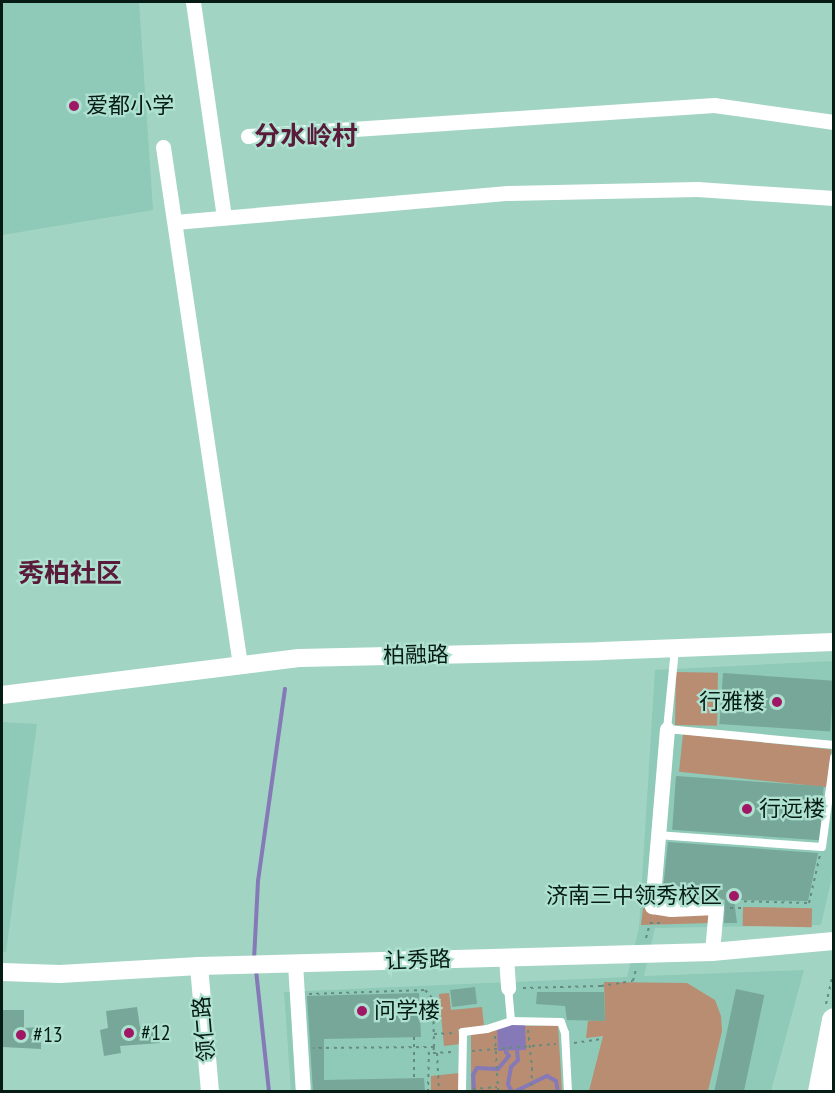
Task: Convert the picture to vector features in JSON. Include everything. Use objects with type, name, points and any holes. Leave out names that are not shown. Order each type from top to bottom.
[{"type":"main road","points":[[820,1092],[834,1020]]},
{"type":"main road","points":[[825,1092],[834,1084]]},
{"type":"street","points":[[193,2],[224,217]]},
{"type":"street","points":[[248,136],[714,105],[834,122]]},
{"type":"street","points":[[164,147],[240,665]]},
{"type":"street","points":[[175,222],[508,193],[698,189],[834,198]]},
{"type":"street","name":"柏融路","points":[[2,696],[299,658],[834,642]]},
{"type":"street","points":[[667,729],[652,906],[671,909],[716,906],[712,952]]},
{"type":"street","name":"让秀路","points":[[2,972],[60,974],[199,966],[712,952],[834,941]]},
{"type":"street","points":[[506,957],[508,988]]},
{"type":"street","points":[[296,963],[303,1092]]},
{"type":"street","name":"领仁路","points":[[199,966],[210,1092]]},
{"type":"lane","points":[[675,648],[667,729],[834,745]]},
{"type":"lane","points":[[657,835],[822,847],[834,758]]},
{"type":"lane","points":[[508,988],[511,1021]]},
{"type":"lane","points":[[462,1092],[463,1032],[494,1027],[511,1021],[527,1021],[561,1022],[568,1092]]},
{"type":"path","points":[[721,902],[809,903],[822,847]]},
{"type":"path","points":[[508,988],[600,986],[633,981]]},
{"type":"path","points":[[297,995],[425,990],[433,999],[433,1053],[497,1050],[602,1039]]},
{"type":"path","points":[[527,1021],[531,1090]]},
{"type":"path","points":[[494,1027],[498,1092]]},
{"type":"path","points":[[434,1034],[463,1032]]},
{"type":"path","points":[[414,1037],[414,1078]]},
{"type":"path","points":[[428,1092],[429,1047]]},
{"type":"path","points":[[304,1048],[434,1047]]},
{"type":"path","points":[[437,1053],[438,1092]]},
{"type":"path","points":[[475,1089],[497,1086]]},
{"type":"shaded area","name":"爱都小学","points":[[2,2],[139,2],[153,210],[2,235]]},
{"type":"shaded area","name":"济南三中领秀校区","points":[[833,661],[834,868],[821,925],[655,928],[644,976],[804,970],[771,1091],[291,1091],[284,992],[627,977],[639,928],[655,670]]},
{"type":"shaded area","points":[[676,672],[718,673],[717,726],[675,725]]},
{"type":"shaded area","points":[[2,722],[37,724],[6,952],[2,952]]},
{"type":"shaded area","points":[[683,734],[831,750],[827,787],[679,772]]},
{"type":"shaded area","points":[[743,907],[812,908],[812,927],[743,926]]},
{"type":"shaded area","points":[[643,908],[711,913],[711,923],[641,925]]},
{"type":"shaded area","points":[[604,982],[687,983],[715,1000],[721,1016],[722,1031],[708,1091],[589,1091],[603,1036],[586,1038],[588,1021],[605,1020]]},
{"type":"shaded area","points":[[449,993],[451,1010],[482,1007],[484,1026],[458,1029],[460,1044],[444,1046],[439,994]]},
{"type":"shaded area","points":[[525,1024],[526,1050],[498,1051],[497,1025]]},
{"type":"shaded area","points":[[558,1025],[562,1091],[471,1091],[471,1034],[520,1026]]},
{"type":"shaded area","points":[[459,1073],[459,1091],[431,1092],[431,1076]]},
{"type":"building","name":"行雅楼","points":[[723,673],[834,681],[830,732],[719,724]]},
{"type":"building","name":"行远楼","points":[[676,776],[824,786],[820,840],[672,830]]},
{"type":"building","points":[[668,842],[818,853],[808,901],[734,900],[737,923],[724,923],[725,900],[716,897],[662,898]]},
{"type":"building","points":[[475,987],[477,1004],[452,1007],[450,990]]},
{"type":"building","points":[[736,989],[764,995],[744,1092],[714,1092]]},
{"type":"building","points":[[537,992],[604,992],[605,1021],[567,1020],[565,1006],[536,1004]]},
{"type":"building","name":"问学楼","points":[[419,993],[421,1037],[324,1039],[324,1080],[424,1078],[425,1092],[313,1092],[307,996]]},
{"type":"building","name":"#12","points":[[137,1007],[140,1027],[157,1025],[160,1043],[120,1046],[121,1053],[104,1056],[100,1030],[108,1028],[106,1011]]},
{"type":"building","name":"#13","points":[[2,1010],[24,1010],[24,1028],[41,1027],[41,1049],[2,1047]]},
{"type":"waterway","points":[[254,960],[258,881],[285,689]]},
{"type":"waterway","points":[[256,970],[269,1092]]},
{"type":"waterway","points":[[512,1092],[508,1084],[511,1067],[518,1060],[517,1051]]},
{"type":"waterway","points":[[474,1092],[473,1075],[477,1068],[498,1069],[509,1056],[506,1052]]},
{"type":"waterway","points":[[514,1092],[547,1076],[556,1081],[558,1092]]},
{"type":"place","name":"爱都小学","points":[[74,106]]},
{"type":"place","name":"行雅楼","points":[[777,702]]},
{"type":"place","name":"行远楼","points":[[747,809]]},
{"type":"place","name":"济南三中领秀校区","points":[[734,896]]},
{"type":"place","name":"问学楼","points":[[362,1011]]},
{"type":"place","name":"#12","points":[[129,1033]]},
{"type":"place","name":"#13","points":[[21,1035]]},
{"type":"district","name":"分水岭村","points":[[306,136]]},
{"type":"district","name":"秀柏社区","points":[[70,573]]}]
